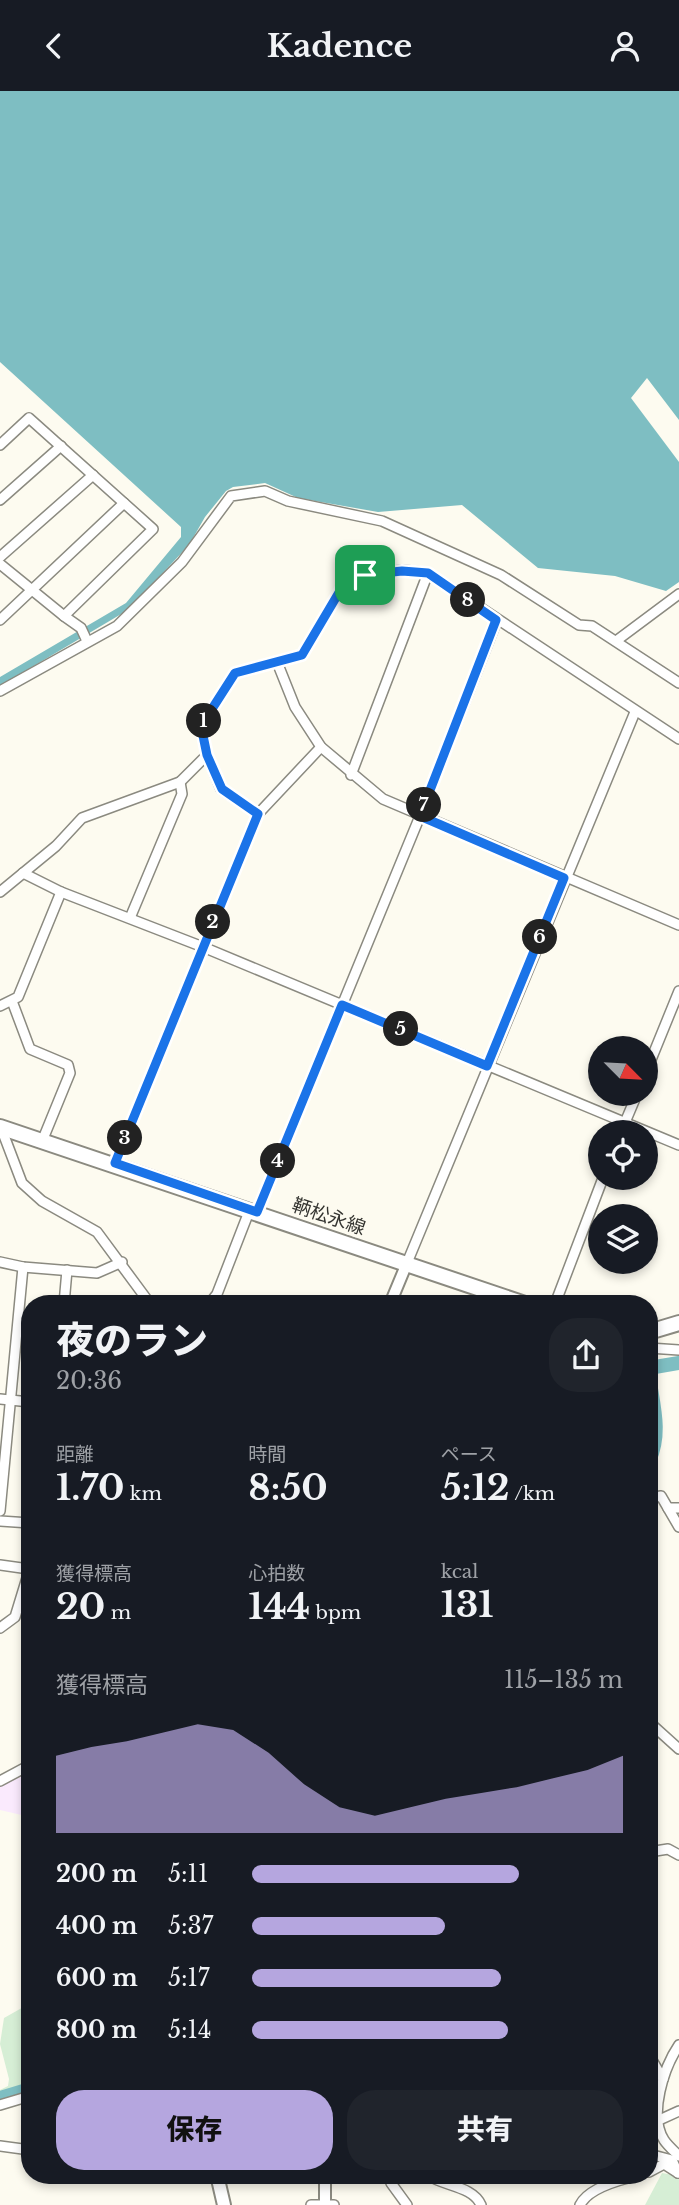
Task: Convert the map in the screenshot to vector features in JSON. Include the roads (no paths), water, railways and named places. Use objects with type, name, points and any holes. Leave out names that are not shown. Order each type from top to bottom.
[{"type":"main road","name":"鞆松永線","points":[[0,1126],[499,1295]]},
{"type":"main road","points":[[658,1329],[679,1323]]},
{"type":"main road","points":[[220,2184],[224,2205]]},
{"type":"street","points":[[0,445],[29,418],[153,529],[64,616]]},
{"type":"street","points":[[0,500],[61,446]]},
{"type":"street","points":[[0,557],[93,475]]},
{"type":"street","points":[[0,691],[84,635],[117,626],[182,562],[231,496],[265,491],[288,501],[382,521],[500,575],[579,625],[592,626],[679,684]]},
{"type":"street","points":[[0,620],[124,503]]},
{"type":"street","points":[[0,564],[84,635]]},
{"type":"street","points":[[258,814],[222,789],[207,755],[201,726],[230,678],[251,667],[302,655],[344,584],[351,579],[402,571],[428,573],[679,739]]},
{"type":"street","points":[[351,775],[428,573]]},
{"type":"street","points":[[616,641],[679,594]]},
{"type":"street","points":[[216,1295],[342,1005],[420,816],[496,620]]},
{"type":"street","points":[[277,662],[295,707],[321,747],[351,775],[383,799],[679,925]]},
{"type":"street","points":[[394,1295],[564,878],[635,712]]},
{"type":"street","points":[[115,1163],[258,814],[321,747]]},
{"type":"street","points":[[0,892],[56,846],[82,818],[180,782],[207,755]]},
{"type":"street","points":[[130,918],[182,794],[180,782]]},
{"type":"street","points":[[23,873],[61,892],[203,947],[487,1066],[605,1120]]},
{"type":"street","points":[[0,1006],[18,997],[61,892]]},
{"type":"street","points":[[658,1043],[679,991]]},
{"type":"street","points":[[12,1002],[30,1049],[68,1065],[70,1073],[43,1139]]},
{"type":"street","points":[[0,1126],[22,1183],[42,1201],[97,1232],[145,1295]]},
{"type":"street","points":[[658,1139],[679,1145]]},
{"type":"street","points":[[558,1295],[598,1190]]},
{"type":"street","points":[[0,1274],[3,1263],[97,1273],[122,1262]]},
{"type":"street","points":[[0,1511],[23,1267]]},
{"type":"street","points":[[65,1295],[67,1270]]},
{"type":"street","points":[[658,1349],[679,1350]]},
{"type":"street","points":[[0,1399],[21,1401]]},
{"type":"street","points":[[658,1496],[661,1496],[679,1527]]},
{"type":"street","points":[[668,1508],[679,1507]]},
{"type":"street","points":[[0,1521],[21,1522]]},
{"type":"street","points":[[0,1565],[21,1568]]},
{"type":"street","points":[[0,1628],[15,1617],[21,1596]]},
{"type":"street","points":[[658,1730],[679,1749]]},
{"type":"street","points":[[0,1780],[21,1770]]},
{"type":"street","points":[[658,1850],[668,1849],[679,1855]]},
{"type":"street","points":[[658,2115],[667,2062],[679,2045]]},
{"type":"street","points":[[658,2071],[664,2081]]},
{"type":"street","points":[[0,2105],[21,2099]]},
{"type":"street","points":[[658,2121],[679,2111]]},
{"type":"street","points":[[658,2124],[664,2141],[679,2156]]},
{"type":"street","points":[[0,2146],[21,2149]]},
{"type":"street","points":[[658,2156],[672,2160],[679,2174]]},
{"type":"street","points":[[658,2167],[664,2164],[679,2174]]},
{"type":"street","points":[[325,2184],[325,2205]]},
{"type":"street","points":[[392,2184],[407,2205]]},
{"type":"street","points":[[450,2184],[478,2198],[481,2205]]},
{"type":"street","points":[[580,2205],[583,2198],[612,2184]]},
{"type":"street","points":[[311,2205],[334,2205]]},
{"type":"water","points":[[0,91],[679,91],[679,420],[647,378],[631,398],[679,462],[679,582],[666,591],[615,576],[538,568],[462,505],[378,512],[298,498],[265,483],[233,487],[226,491],[205,517],[189,545],[128,610],[0,686],[0,677],[126,603],[181,537],[181,527],[0,362]]},
{"type":"waterway","points":[[658,1366],[679,1363]]},
{"type":"waterway","points":[[0,2098],[21,2092]]}]
